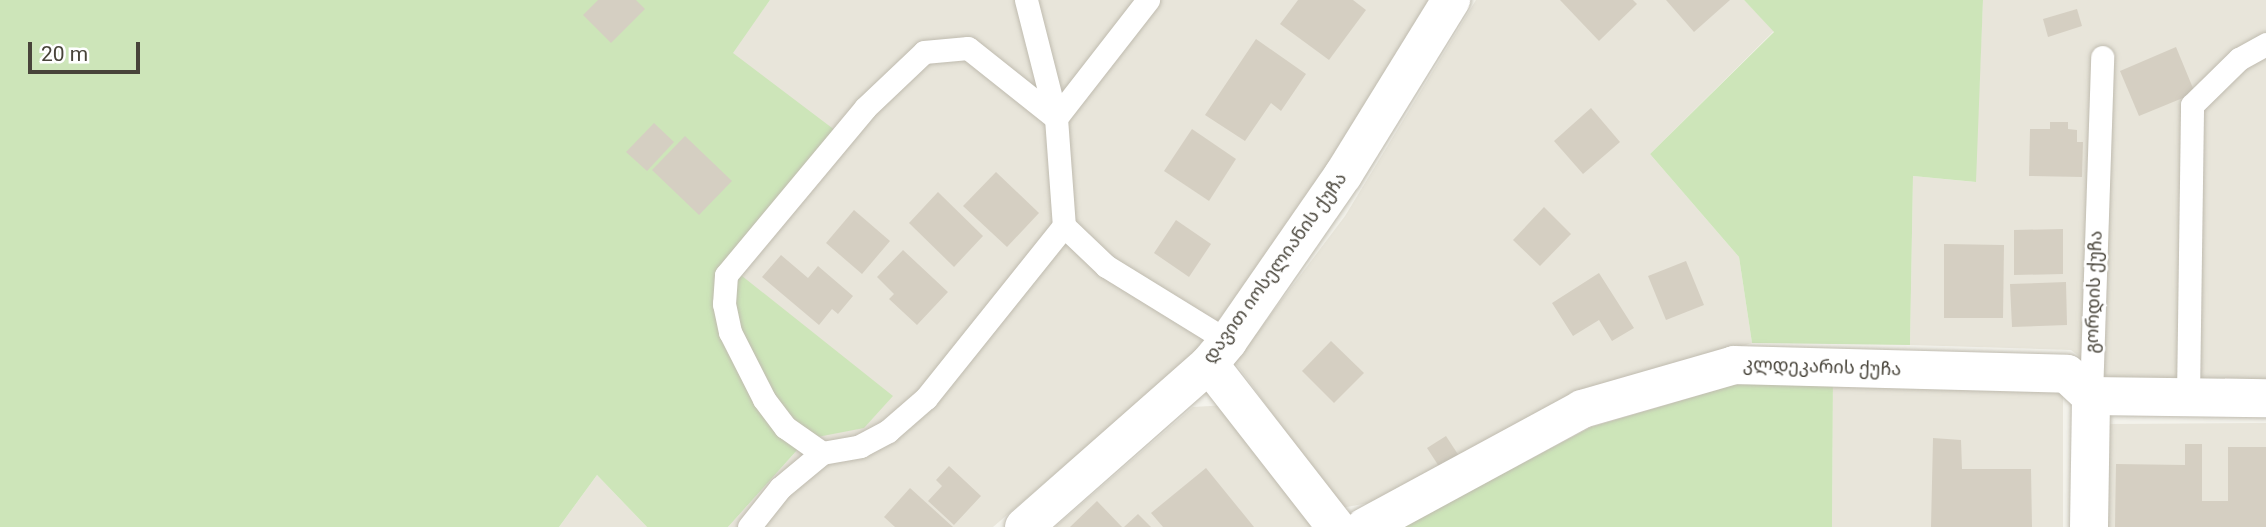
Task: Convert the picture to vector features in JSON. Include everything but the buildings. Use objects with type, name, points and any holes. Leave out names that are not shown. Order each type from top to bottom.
[{"type":"street","name":"დავით იოსელიანის ქუჩა","points":[[1024,527],[1218,353],[1343,175],[1451,0]]},
{"type":"street","points":[[1218,353],[1336,527]]},
{"type":"street","name":"კლდეკარის ქუჩა","points":[[1365,527],[1582,409],[1734,365],[2067,374],[2091,396]]},
{"type":"street","points":[[2091,396],[2266,398]]},
{"type":"street","name":"გორდის ქუჩა","points":[[2089,527],[2091,396]]},
{"type":"lane","points":[[1026,0],[1056,118],[1064,226],[1106,266],[1218,353]]},
{"type":"lane","points":[[1056,118],[1147,0]]},
{"type":"lane","points":[[2188,397],[2193,105],[2239,59],[2266,44]]},
{"type":"lane","points":[[822,453],[785,426],[764,399],[730,332],[724,304],[726,275],[865,108],[925,52],[968,48],[1056,118]]},
{"type":"lane","name":"გორდის ქუჩა","points":[[2091,396],[2102,57]]},
{"type":"lane","points":[[749,527],[780,488],[822,453],[860,446],[888,431],[926,398],[1064,226]]},
{"type":"shaded area","points":[[770,0],[1436,0],[1280,238],[1189,359],[993,527],[728,527],[807,439],[731,268],[732,52]]},
{"type":"shaded area","points":[[1476,0],[1744,0],[1774,31],[1650,154],[1739,257],[1752,343],[1580,396],[1369,503],[1341,508],[1235,362],[1345,216]]},
{"type":"shaded area","points":[[1983,0],[2266,0],[2266,385],[2115,383],[2071,350],[1910,345],[1913,176],[1975,182]]},
{"type":"shaded area","points":[[1833,378],[2063,389],[2063,527],[1832,527]]},
{"type":"shaded area","points":[[1227,405],[1310,510],[1310,527],[1055,527],[1193,407]]},
{"type":"shaded area","points":[[2266,423],[2266,527],[2105,527],[2105,424]]},
{"type":"shaded area","points":[[597,475],[647,527],[559,527]]},
{"type":"green space","points":[[0,0],[770,0],[733,53],[844,137],[732,268],[893,396],[864,428],[807,439],[728,527],[647,527],[597,475],[559,527],[0,527]]},
{"type":"green space","points":[[1744,0],[1983,0],[1976,182],[1913,176],[1910,345],[1752,343],[1739,257],[1650,154],[1774,32]]},
{"type":"green space","points":[[1833,378],[1832,527],[1402,527],[1591,427],[1734,385]]}]
